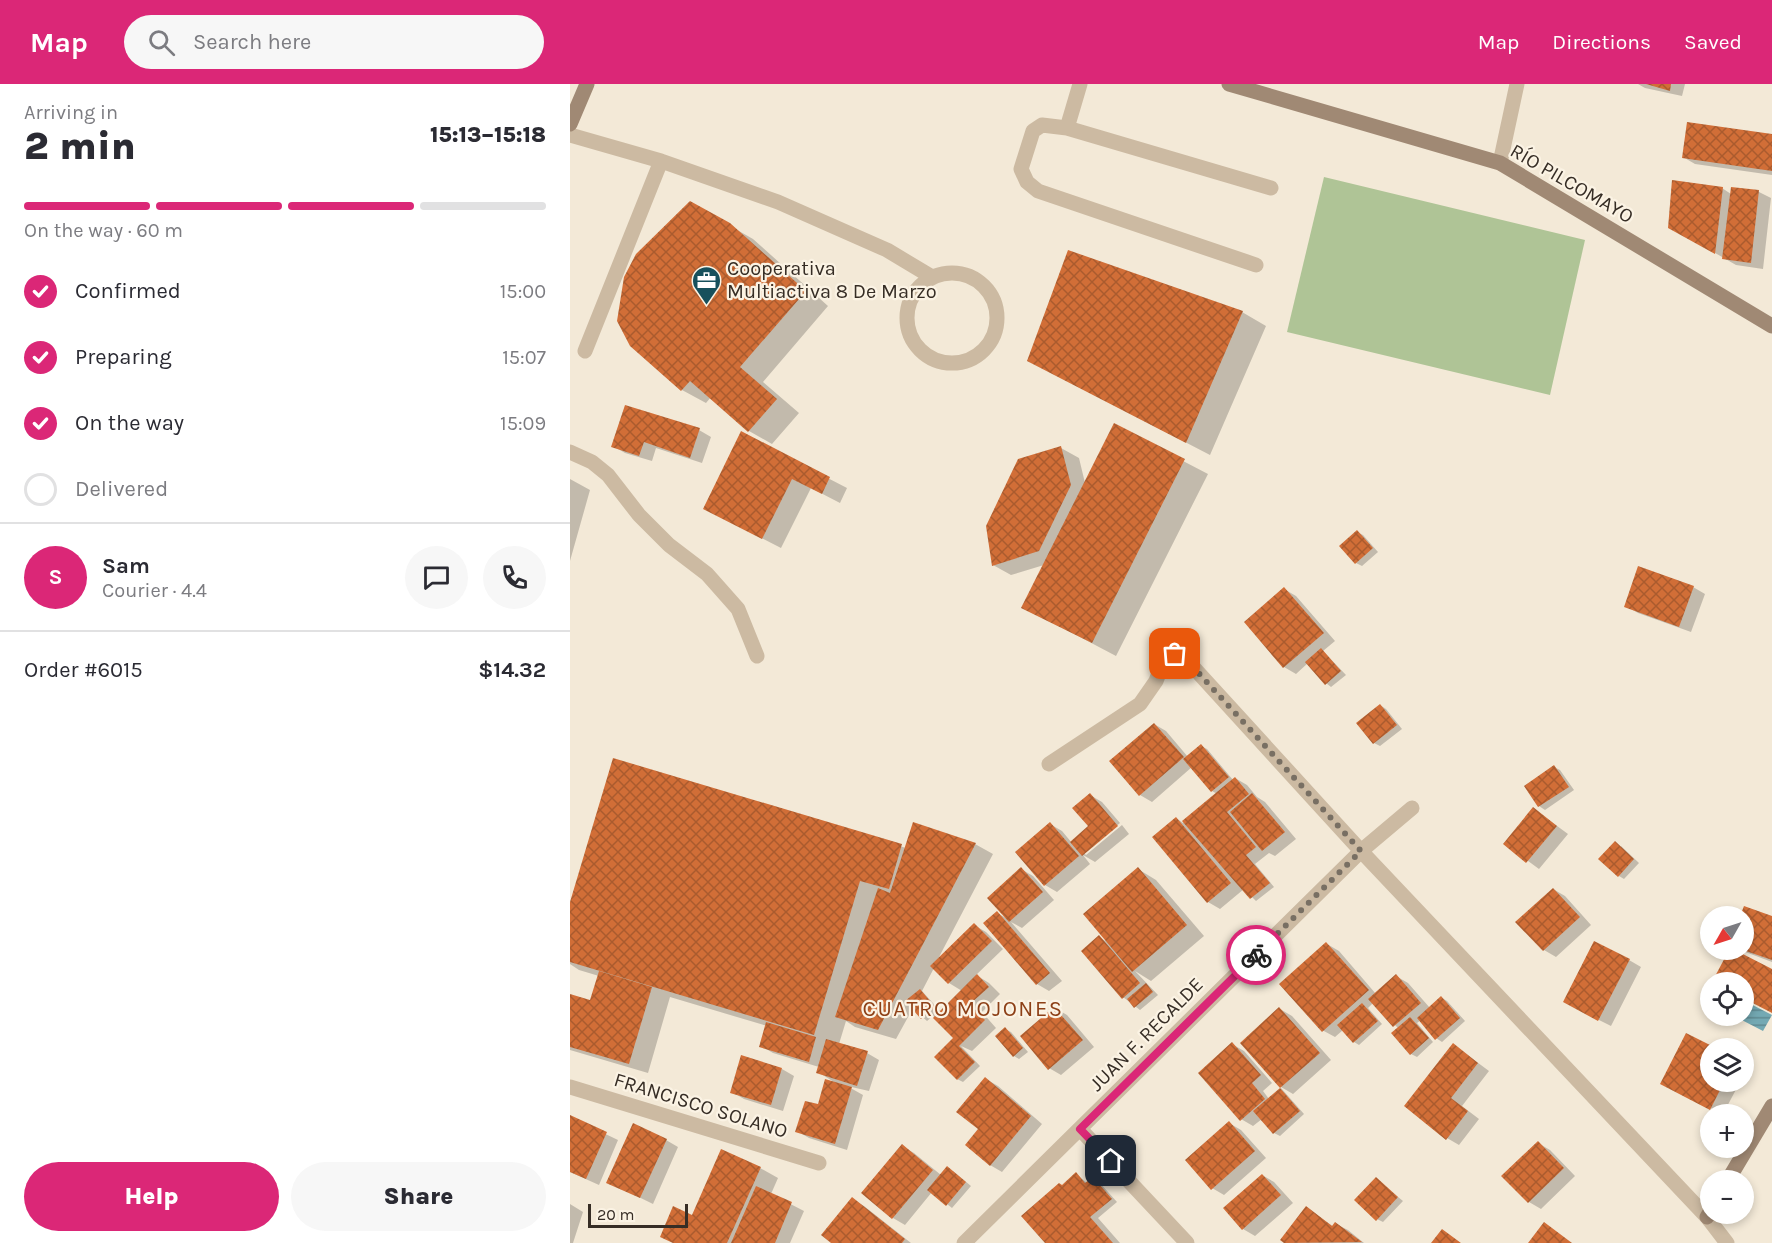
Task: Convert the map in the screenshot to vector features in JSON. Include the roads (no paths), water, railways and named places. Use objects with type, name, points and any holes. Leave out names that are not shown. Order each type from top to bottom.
[{"type":"street","points":[[570,124],[587,84]]},
{"type":"street","points":[[1067,128],[1080,84]]},
{"type":"street","name":"RÍO PILCOMAYO","points":[[1229,84],[1500,163],[1772,326]]},
{"type":"street","points":[[1500,163],[1517,84]]},
{"type":"street","points":[[1256,265],[1038,191],[1028,182],[1021,169],[1033,130],[1042,125],[1067,128],[1271,188]]},
{"type":"street","points":[[570,135],[661,161],[789,207],[887,249],[932,277],[946,273],[962,273],[976,279],[988,290],[995,304],[998,320],[994,334],[986,348],[974,358],[958,362],[943,362],[929,356],[916,345],[909,331],[907,316],[910,300],[919,287],[932,277]]},
{"type":"street","points":[[585,351],[661,161]]},
{"type":"street","points":[[570,452],[592,462],[609,475],[639,515],[661,537],[707,574],[738,609],[757,656]]},
{"type":"street","points":[[1049,764],[1140,704],[1156,681],[1165,657],[1175,654],[1184,657],[1361,851],[1700,1205]]},
{"type":"street","name":"JUAN F. RECALDE","points":[[964,1243],[1361,851],[1412,808]]},
{"type":"street","name":"FRANCISCO SOLANO","points":[[570,1087],[819,1163]]},
{"type":"street","points":[[1734,1170],[1772,1106]]},
{"type":"street","points":[[1080,1129],[1187,1243]]},
{"type":"street","points":[[1715,1224],[1727,1243]]},
{"type":"water","points":[[1754,1006],[1772,1015],[1763,1031],[1753,1026]]},
{"type":"place","name":"Cooperativa Multiactiva 8 De Marzo","points":[[706,306]]},
{"type":"district","name":"CUATRO MOJONES","points":[[963,1008]]}]
